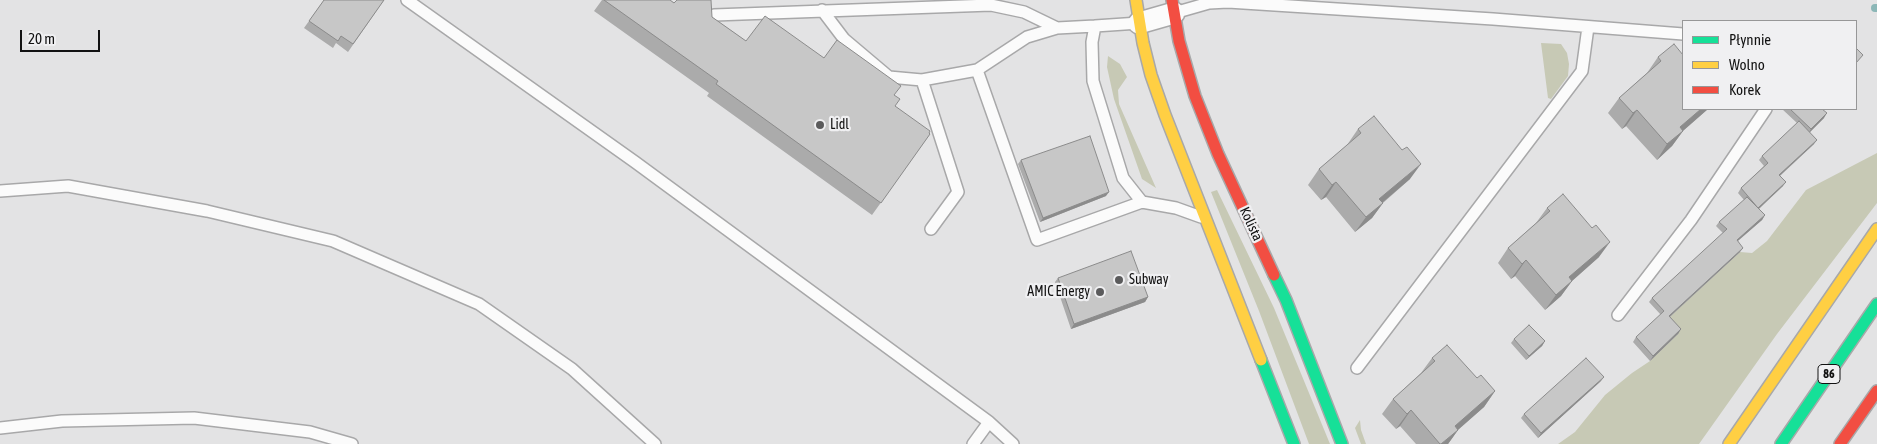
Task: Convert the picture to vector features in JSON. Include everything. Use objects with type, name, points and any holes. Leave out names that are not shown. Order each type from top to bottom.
[{"type":"street","points":[[1136,0],[1139,23],[1151,75],[1165,116],[1294,444]]},
{"type":"street","points":[[1139,23],[1173,6]]},
{"type":"street","name":"Kolista","points":[[1173,6],[1184,64],[1201,112],[1218,154],[1286,300],[1342,444]]},
{"type":"street","points":[[1729,444],[1877,229]]},
{"type":"street","name":"86","points":[[1781,444],[1877,304]]},
{"type":"street","points":[[1840,444],[1877,391]]},
{"type":"lane","points":[[407,0],[636,162],[989,422],[1013,444]]},
{"type":"lane","points":[[1173,6],[1228,2],[1682,34]]},
{"type":"lane","points":[[714,15],[991,5],[1024,12],[1057,28]]},
{"type":"lane","points":[[822,10],[844,39],[888,77],[922,80],[976,70],[1026,37],[1057,28],[1139,23]]},
{"type":"lane","points":[[1095,26],[1092,42],[1093,81],[1123,178],[1142,202]]},
{"type":"lane","points":[[1357,368],[1582,71],[1588,27]]},
{"type":"lane","points":[[976,70],[1037,240],[1142,202],[1176,208],[1205,218]]},
{"type":"lane","points":[[922,80],[958,192],[930,229]]},
{"type":"lane","points":[[1618,315],[1691,220],[1765,110]]},
{"type":"lane","points":[[0,191],[68,186],[207,211],[333,241],[479,304],[572,369],[655,444]]},
{"type":"lane","points":[[0,428],[62,421],[194,418],[310,432],[352,444]]},
{"type":"lane","points":[[972,444],[989,422]]},
{"type":"green space","points":[[1541,43],[1561,44],[1567,53],[1569,64],[1568,76],[1551,99],[1548,98]]},
{"type":"green space","points":[[1108,56],[1120,64],[1127,77],[1118,90],[1119,104],[1156,188],[1142,179],[1114,99],[1107,67]]},
{"type":"green space","points":[[1877,153],[1877,203],[1777,334],[1699,444],[1558,444],[1575,432],[1605,395],[1650,361],[1678,334],[1666,320],[1740,252],[1752,253],[1767,241],[1806,190]]},
{"type":"green space","points":[[1217,190],[1274,308],[1330,444],[1309,444],[1259,311],[1211,192]]},
{"type":"green space","points":[[1360,420],[1366,444],[1361,444],[1355,428]]},
{"type":"building","points":[[324,0],[384,0],[353,44],[341,36],[338,41],[309,21]]},
{"type":"building","name":"Lidl","points":[[604,0],[670,0],[674,3],[677,0],[711,0],[712,17],[746,41],[765,16],[824,58],[837,40],[901,86],[894,95],[900,99],[895,106],[930,131],[930,134],[881,203],[716,84],[718,81]]},
{"type":"building","points":[[1674,44],[1682,54],[1682,110],[1700,110],[1680,127],[1683,131],[1667,144],[1637,110],[1633,113],[1619,98],[1661,61],[1658,57]]},
{"type":"building","points":[[1857,49],[1863,55],[1857,62]]},
{"type":"building","points":[[1791,110],[1823,110],[1827,113],[1811,129]]},
{"type":"building","points":[[1374,116],[1402,150],[1407,147],[1421,164],[1379,199],[1383,203],[1366,217],[1336,182],[1332,185],[1319,169],[1361,133],[1358,129]]},
{"type":"building","points":[[1799,121],[1817,140],[1779,175],[1786,182],[1758,208],[1741,188],[1768,163],[1762,156]]},
{"type":"building","points":[[1090,136],[1109,192],[1043,218],[1021,160]]},
{"type":"building","points":[[1563,194],[1592,228],[1596,225],[1610,242],[1569,277],[1572,281],[1556,295],[1526,260],[1522,264],[1508,248],[1550,211],[1547,208]]},
{"type":"building","points":[[1747,197],[1765,215],[1737,240],[1743,248],[1669,316],[1681,329],[1653,356],[1636,337],[1664,311],[1652,298],[1727,229],[1719,222]]},
{"type":"building","name":"AMIC Energy","points":[[1131,251],[1148,297],[1074,324],[1058,278]]},
{"type":"building","points":[[1529,325],[1545,341],[1529,356],[1514,339]]},
{"type":"building","points":[[1447,345],[1477,378],[1481,375],[1495,391],[1455,426],[1458,430],[1440,444],[1411,410],[1407,414],[1393,399],[1435,361],[1432,358]]},
{"type":"building","points":[[1586,358],[1604,377],[1541,433],[1524,414]]},
{"type":"traffic: fast","points":[[1274,275],[1286,300],[1342,444]]},
{"type":"traffic: fast","points":[[1781,444],[1877,304]]},
{"type":"traffic: fast","points":[[1261,360],[1294,444]]},
{"type":"traffic: slow","points":[[1136,0],[1143,43],[1151,75],[1261,360]]},
{"type":"traffic: slow","points":[[1729,444],[1877,229]]},
{"type":"traffic: jam","points":[[1172,0],[1179,41],[1195,96],[1218,154],[1274,275]]},
{"type":"traffic: jam","points":[[1840,444],[1877,391]]},
{"type":"place","name":"Lidl","points":[[820,125]]},
{"type":"place","name":"Subway","points":[[1119,280]]},
{"type":"place","name":"AMIC Energy","points":[[1100,292]]}]
